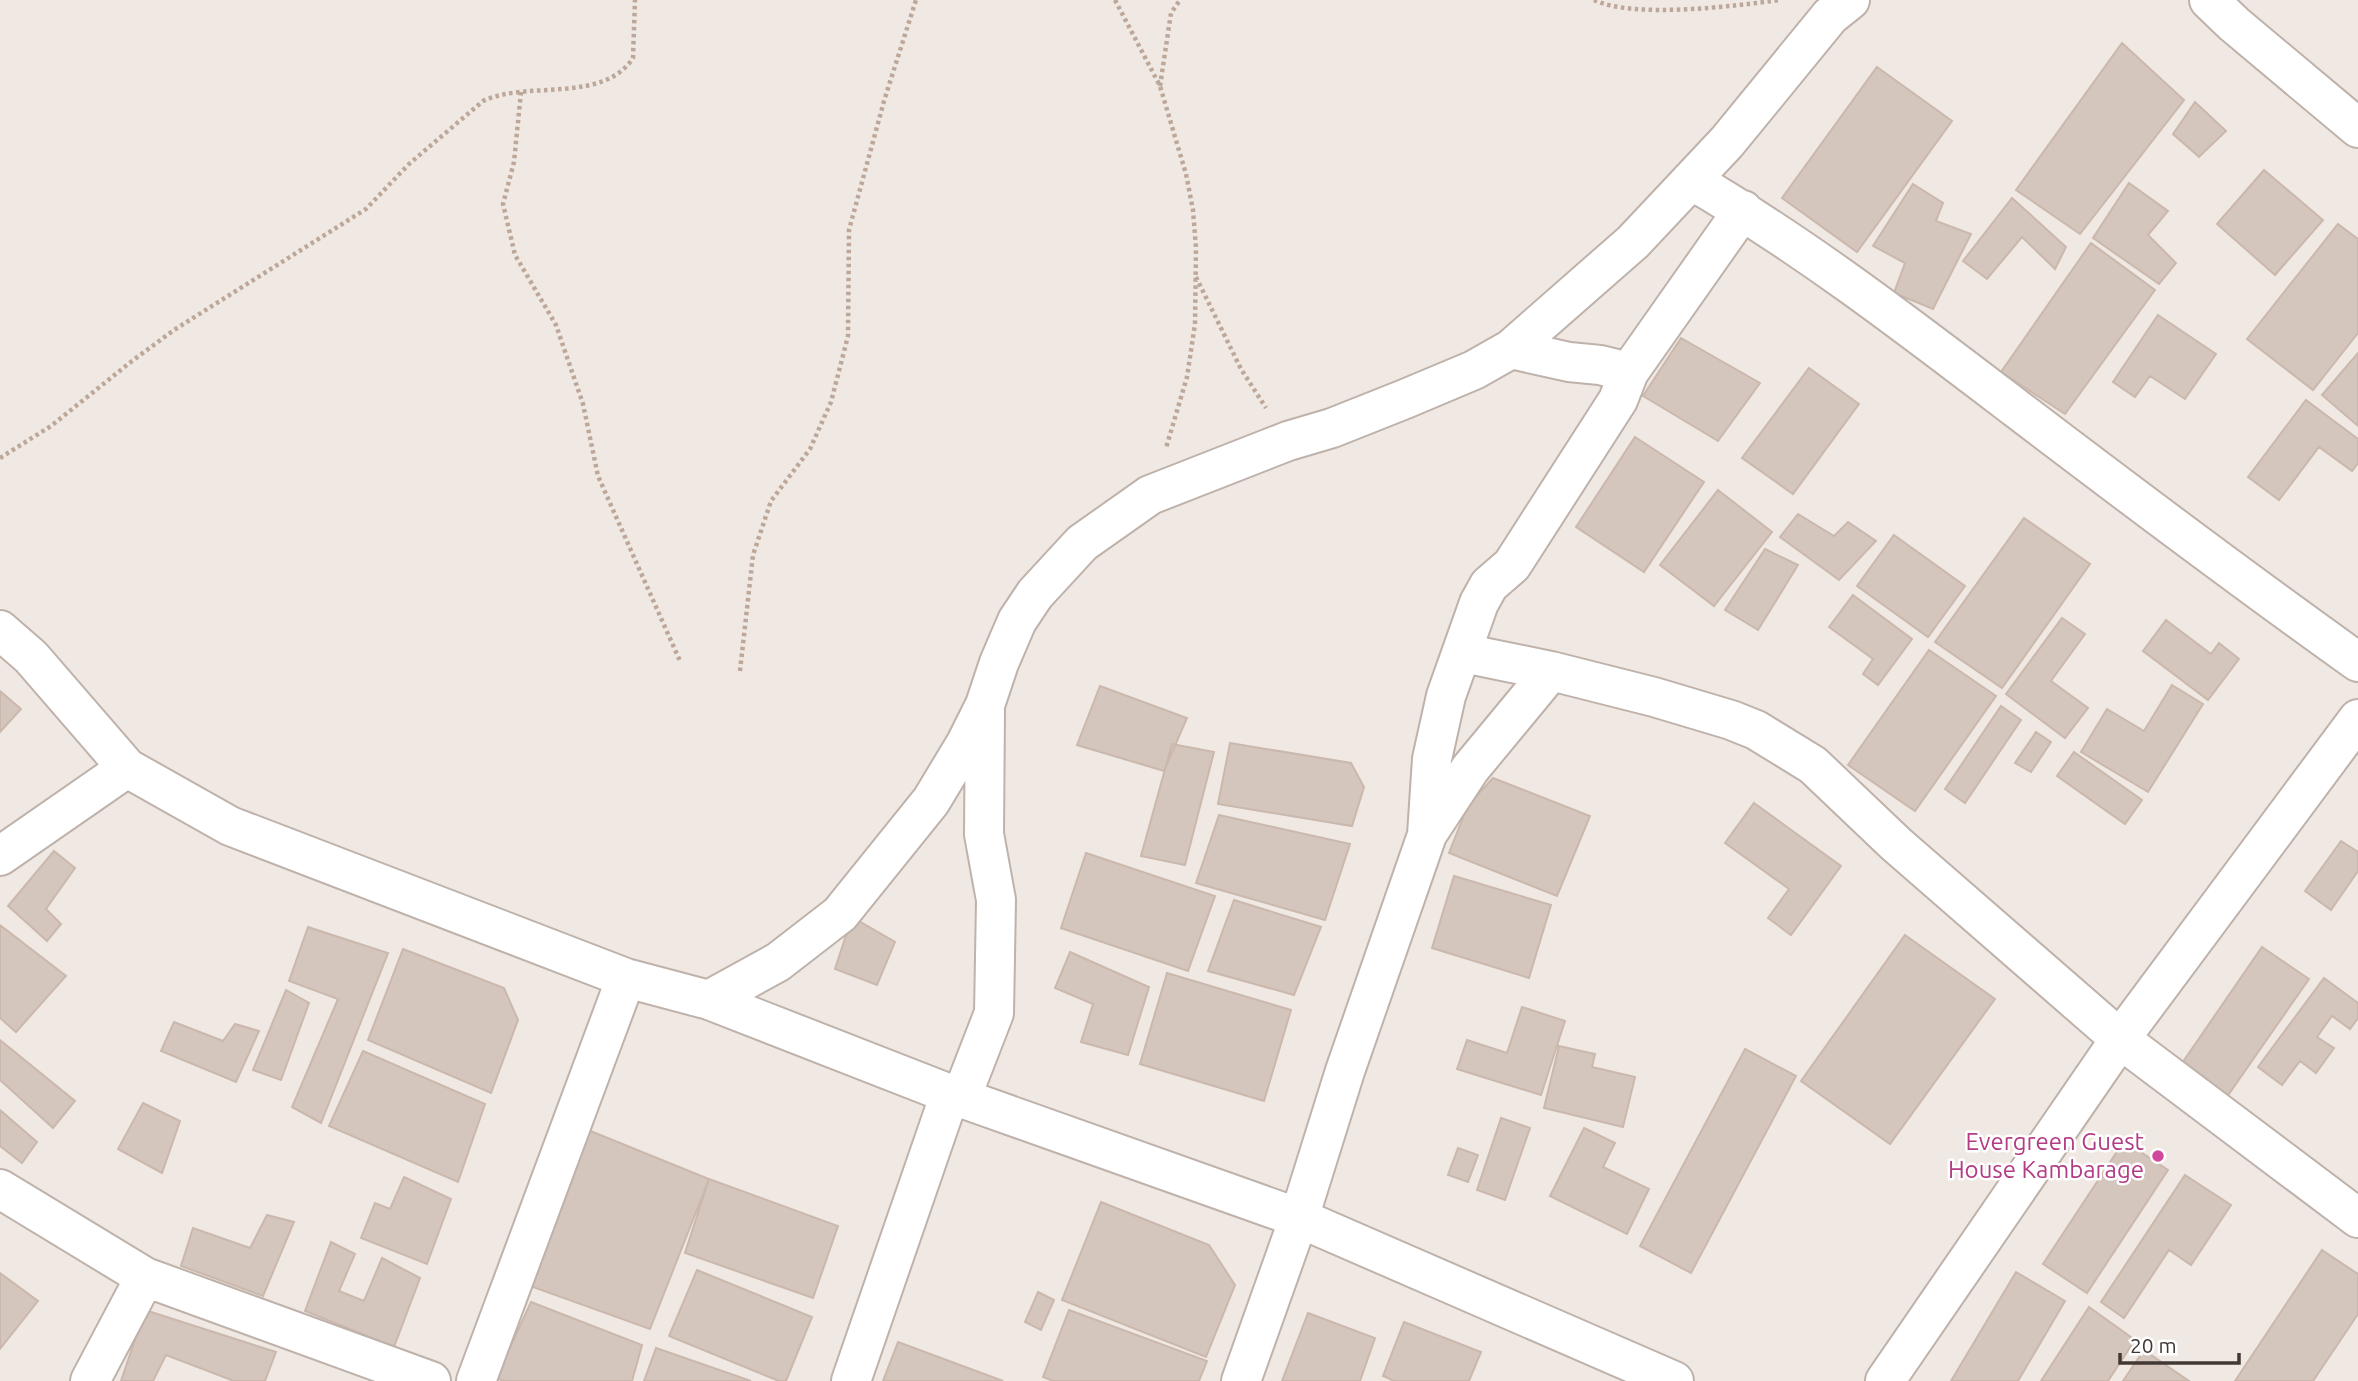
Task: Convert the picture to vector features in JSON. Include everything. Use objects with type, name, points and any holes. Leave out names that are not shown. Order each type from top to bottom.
[{"type":"street","points":[[709,1000],[778,962],[840,914],[931,801],[985,705],[1017,621],[1035,594],[1082,543],[1150,495],[1405,399],[1474,370],[1511,349],[1633,242],[1727,142],[1830,16],[1850,0]]},
{"type":"street","points":[[2209,0],[2358,128]]},
{"type":"street","points":[[1691,180],[1742,210],[1916,332],[2204,551],[2358,662]]},
{"type":"street","points":[[1427,835],[1432,760],[1446,696],[1483,595],[1493,580],[1512,565],[1618,400],[1629,372],[1742,210]]},
{"type":"street","points":[[1511,349],[1629,372]]},
{"type":"street","points":[[0,630],[31,657],[127,768],[230,826],[626,978],[709,1000],[956,1096],[1299,1218],[1674,1381]]},
{"type":"street","points":[[1463,653],[1552,671],[1731,720],[1756,730],[1813,765],[1907,853],[2120,1039],[2358,1218]]},
{"type":"street","points":[[1241,1381],[1299,1218],[1345,1070],[1427,835],[1470,769],[1552,671]]},
{"type":"street","points":[[851,1381],[956,1096],[994,1013],[996,900],[984,834],[985,705]]},
{"type":"street","points":[[1885,1381],[2120,1039],[2353,736]]},
{"type":"street","points":[[0,856],[127,768]]},
{"type":"street","points":[[476,1381],[626,978]]},
{"type":"street","points":[[0,1189],[145,1277],[431,1381]]},
{"type":"street","points":[[90,1381],[145,1277]]},
{"type":"path","points":[[0,458],[51,426],[174,330],[366,209],[409,164],[483,102],[497,95],[603,82],[619,73],[633,58],[635,0]]},
{"type":"path","points":[[740,671],[753,555],[771,501],[810,449],[831,402],[848,336],[849,230],[884,102],[916,0]]},
{"type":"path","points":[[1115,0],[1160,86],[1186,174],[1193,210],[1196,248],[1195,324],[1187,377],[1150,495]]},
{"type":"path","points":[[1160,86],[1171,13],[1180,0]]},
{"type":"path","points":[[1594,0],[1625,8],[1660,10],[1780,0]]},
{"type":"path","points":[[521,92],[514,162],[503,204],[515,256],[556,325],[583,404],[598,476],[680,661]]},
{"type":"path","points":[[1194,274],[1241,369],[1288,441]]},
{"type":"building","points":[[2122,43],[2184,100],[2080,234],[2016,190]]},
{"type":"building","points":[[1877,67],[1952,121],[1857,252],[1782,198]]},
{"type":"building","points":[[2195,102],[2226,131],[2199,157],[2173,134]]},
{"type":"building","points":[[2264,170],[2323,220],[2275,275],[2217,224]]},
{"type":"building","points":[[2129,183],[2168,211],[2148,235],[2176,263],[2159,284],[2093,238]]},
{"type":"building","points":[[1913,184],[1943,203],[1936,221],[1971,234],[1933,309],[1894,293],[1905,263],[1873,246]]},
{"type":"building","points":[[2012,198],[2066,247],[2055,269],[2022,237],[1987,279],[1963,261]]},
{"type":"building","points":[[2338,224],[2358,239],[2358,333],[2313,390],[2247,339]]},
{"type":"building","points":[[2091,243],[2155,290],[2065,414],[2001,372]]},
{"type":"building","points":[[2158,315],[2216,354],[2185,399],[2150,376],[2135,397],[2113,382]]},
{"type":"building","points":[[1681,338],[1760,383],[1718,441],[1643,396]]},
{"type":"building","points":[[2358,353],[2358,426],[2322,395]]},
{"type":"building","points":[[1809,368],[1859,404],[1793,494],[1742,458]]},
{"type":"building","points":[[2306,400],[2358,439],[2358,463],[2352,471],[2319,447],[2279,500],[2248,477]]},
{"type":"building","points":[[1635,437],[1704,482],[1644,572],[1576,527]]},
{"type":"building","points":[[1718,490],[1772,532],[1714,606],[1660,565]]},
{"type":"building","points":[[1798,514],[1834,536],[1848,522],[1876,541],[1839,580],[1780,537]]},
{"type":"building","points":[[2024,518],[2090,564],[2002,688],[1935,642]]},
{"type":"building","points":[[1894,535],[1965,586],[1928,637],[1857,586]]},
{"type":"building","points":[[1765,549],[1798,565],[1758,630],[1725,610]]},
{"type":"building","points":[[1853,595],[1912,639],[1878,685],[1863,674],[1873,659],[1829,627]]},
{"type":"building","points":[[2062,618],[2085,634],[2051,681],[2088,708],[2065,738],[2006,694]]},
{"type":"building","points":[[2166,620],[2211,654],[2219,643],[2239,659],[2208,700],[2143,651]]},
{"type":"building","points":[[1929,650],[1996,696],[1915,811],[1848,765]]},
{"type":"building","points":[[2172,685],[2203,704],[2148,792],[2081,752],[2107,709],[2144,731]]},
{"type":"building","points":[[1100,686],[1187,718],[1164,771],[1077,745]]},
{"type":"building","points":[[0,691],[21,709],[0,732]]},
{"type":"building","points":[[2001,706],[2021,720],[1965,803],[1945,789]]},
{"type":"building","points":[[2036,732],[2051,742],[2031,772],[2015,763]]},
{"type":"building","points":[[1230,743],[1351,763],[1364,787],[1352,826],[1218,804]]},
{"type":"building","points":[[1172,744],[1214,752],[1185,865],[1141,856]]},
{"type":"building","points":[[2074,752],[2142,800],[2125,824],[2057,776]]},
{"type":"building","points":[[1493,778],[1590,816],[1557,896],[1449,853],[1468,805]]},
{"type":"building","points":[[1754,803],[1841,866],[1791,935],[1768,918],[1789,889],[1725,843]]},
{"type":"building","points":[[1219,815],[1350,844],[1325,920],[1196,883]]},
{"type":"building","points":[[2341,841],[2358,852],[2358,871],[2331,910],[2305,891]]},
{"type":"building","points":[[54,851],[75,868],[46,909],[61,924],[47,941],[8,906]]},
{"type":"building","points":[[1086,853],[1215,896],[1188,971],[1061,928]]},
{"type":"building","points":[[1454,876],[1551,905],[1529,978],[1432,948]]},
{"type":"building","points":[[1234,900],[1321,927],[1294,995],[1208,971]]},
{"type":"building","points":[[852,917],[895,942],[877,985],[835,969]]},
{"type":"building","points":[[0,925],[66,976],[16,1032],[0,1018]]},
{"type":"building","points":[[308,927],[388,953],[321,1123],[292,1107],[338,999],[289,981]]},
{"type":"building","points":[[1905,935],[1995,999],[1890,1144],[1801,1081]]},
{"type":"building","points":[[2262,947],[2309,979],[2224,1101],[2178,1069]]},
{"type":"building","points":[[403,949],[504,988],[518,1020],[491,1093],[368,1040]]},
{"type":"building","points":[[1070,952],[1149,987],[1128,1055],[1081,1042],[1093,1004],[1055,988]]},
{"type":"building","points":[[1167,973],[1291,1010],[1264,1101],[1140,1064]]},
{"type":"building","points":[[2324,978],[2358,1003],[2358,1018],[2350,1029],[2332,1016],[2317,1037],[2334,1048],[2316,1073],[2300,1061],[2282,1085],[2258,1067]]},
{"type":"building","points":[[286,990],[309,1003],[281,1080],[253,1070]]},
{"type":"building","points":[[1522,1007],[1565,1021],[1541,1095],[1457,1069],[1467,1040],[1507,1053]]},
{"type":"building","points":[[174,1022],[223,1041],[235,1024],[259,1031],[236,1082],[161,1051]]},
{"type":"building","points":[[0,1040],[75,1101],[53,1128],[0,1080]]},
{"type":"building","points":[[1559,1046],[1595,1054],[1592,1067],[1635,1077],[1623,1127],[1544,1108]]},
{"type":"building","points":[[1745,1049],[1796,1076],[1691,1273],[1640,1246]]},
{"type":"building","points":[[363,1051],[485,1104],[458,1182],[329,1126]]},
{"type":"building","points":[[143,1103],[180,1121],[162,1173],[118,1149]]},
{"type":"building","points":[[0,1110],[37,1142],[22,1163],[0,1146]]},
{"type":"building","points":[[1501,1118],[1530,1128],[1505,1200],[1477,1190]]},
{"type":"building","points":[[1584,1128],[1615,1143],[1603,1167],[1649,1189],[1627,1234],[1550,1196]]},
{"type":"building","points":[[588,1130],[709,1179],[650,1329],[530,1286]]},
{"type":"building","points":[[2124,1141],[2168,1170],[2087,1293],[2043,1264]]},
{"type":"building","points":[[1458,1148],[1478,1155],[1468,1182],[1448,1175]]},
{"type":"building","points":[[2185,1175],[2231,1205],[2191,1265],[2169,1250],[2124,1318],[2101,1302]]},
{"type":"building","points":[[404,1177],[451,1199],[427,1264],[361,1238],[375,1203],[390,1209]]},
{"type":"building","points":[[709,1179],[838,1226],[813,1298],[685,1253]]},
{"type":"building","points":[[1101,1202],[1209,1245],[1235,1285],[1206,1357],[1062,1300]]},
{"type":"building","points":[[267,1215],[294,1222],[263,1296],[181,1266],[193,1228],[250,1248]]},
{"type":"building","points":[[331,1242],[355,1254],[339,1291],[364,1301],[382,1258],[420,1278],[394,1347],[305,1311]]},
{"type":"building","points":[[2322,1250],[2358,1274],[2358,1314],[2313,1381],[2235,1381]]},
{"type":"building","points":[[697,1270],[812,1317],[786,1381],[779,1381],[669,1336]]},
{"type":"building","points":[[2016,1272],[2065,1301],[2018,1381],[1951,1381]]},
{"type":"building","points":[[0,1273],[38,1301],[0,1349]]},
{"type":"building","points":[[1038,1292],[1054,1300],[1041,1330],[1025,1322]]},
{"type":"building","points":[[531,1302],[642,1345],[632,1381],[504,1381],[496,1378]]},
{"type":"building","points":[[2089,1307],[2135,1340],[2108,1381],[2041,1381]]},
{"type":"building","points":[[145,1310],[276,1352],[265,1381],[234,1381],[166,1355],[153,1381],[121,1381]]},
{"type":"building","points":[[1069,1310],[1207,1361],[1199,1381],[1053,1381],[1043,1377]]},
{"type":"building","points":[[1308,1313],[1375,1338],[1360,1381],[1282,1381]]},
{"type":"building","points":[[1404,1322],[1481,1352],[1469,1381],[1394,1381],[1383,1376]]},
{"type":"building","points":[[898,1342],[1003,1381],[883,1381]]},
{"type":"building","points":[[656,1348],[751,1381],[644,1381]]},
{"type":"building","points":[[2144,1350],[2189,1381],[2123,1381]]},
{"type":"place","name":"Evergreen Guest House Kambarage","points":[[2158,1156]]}]
